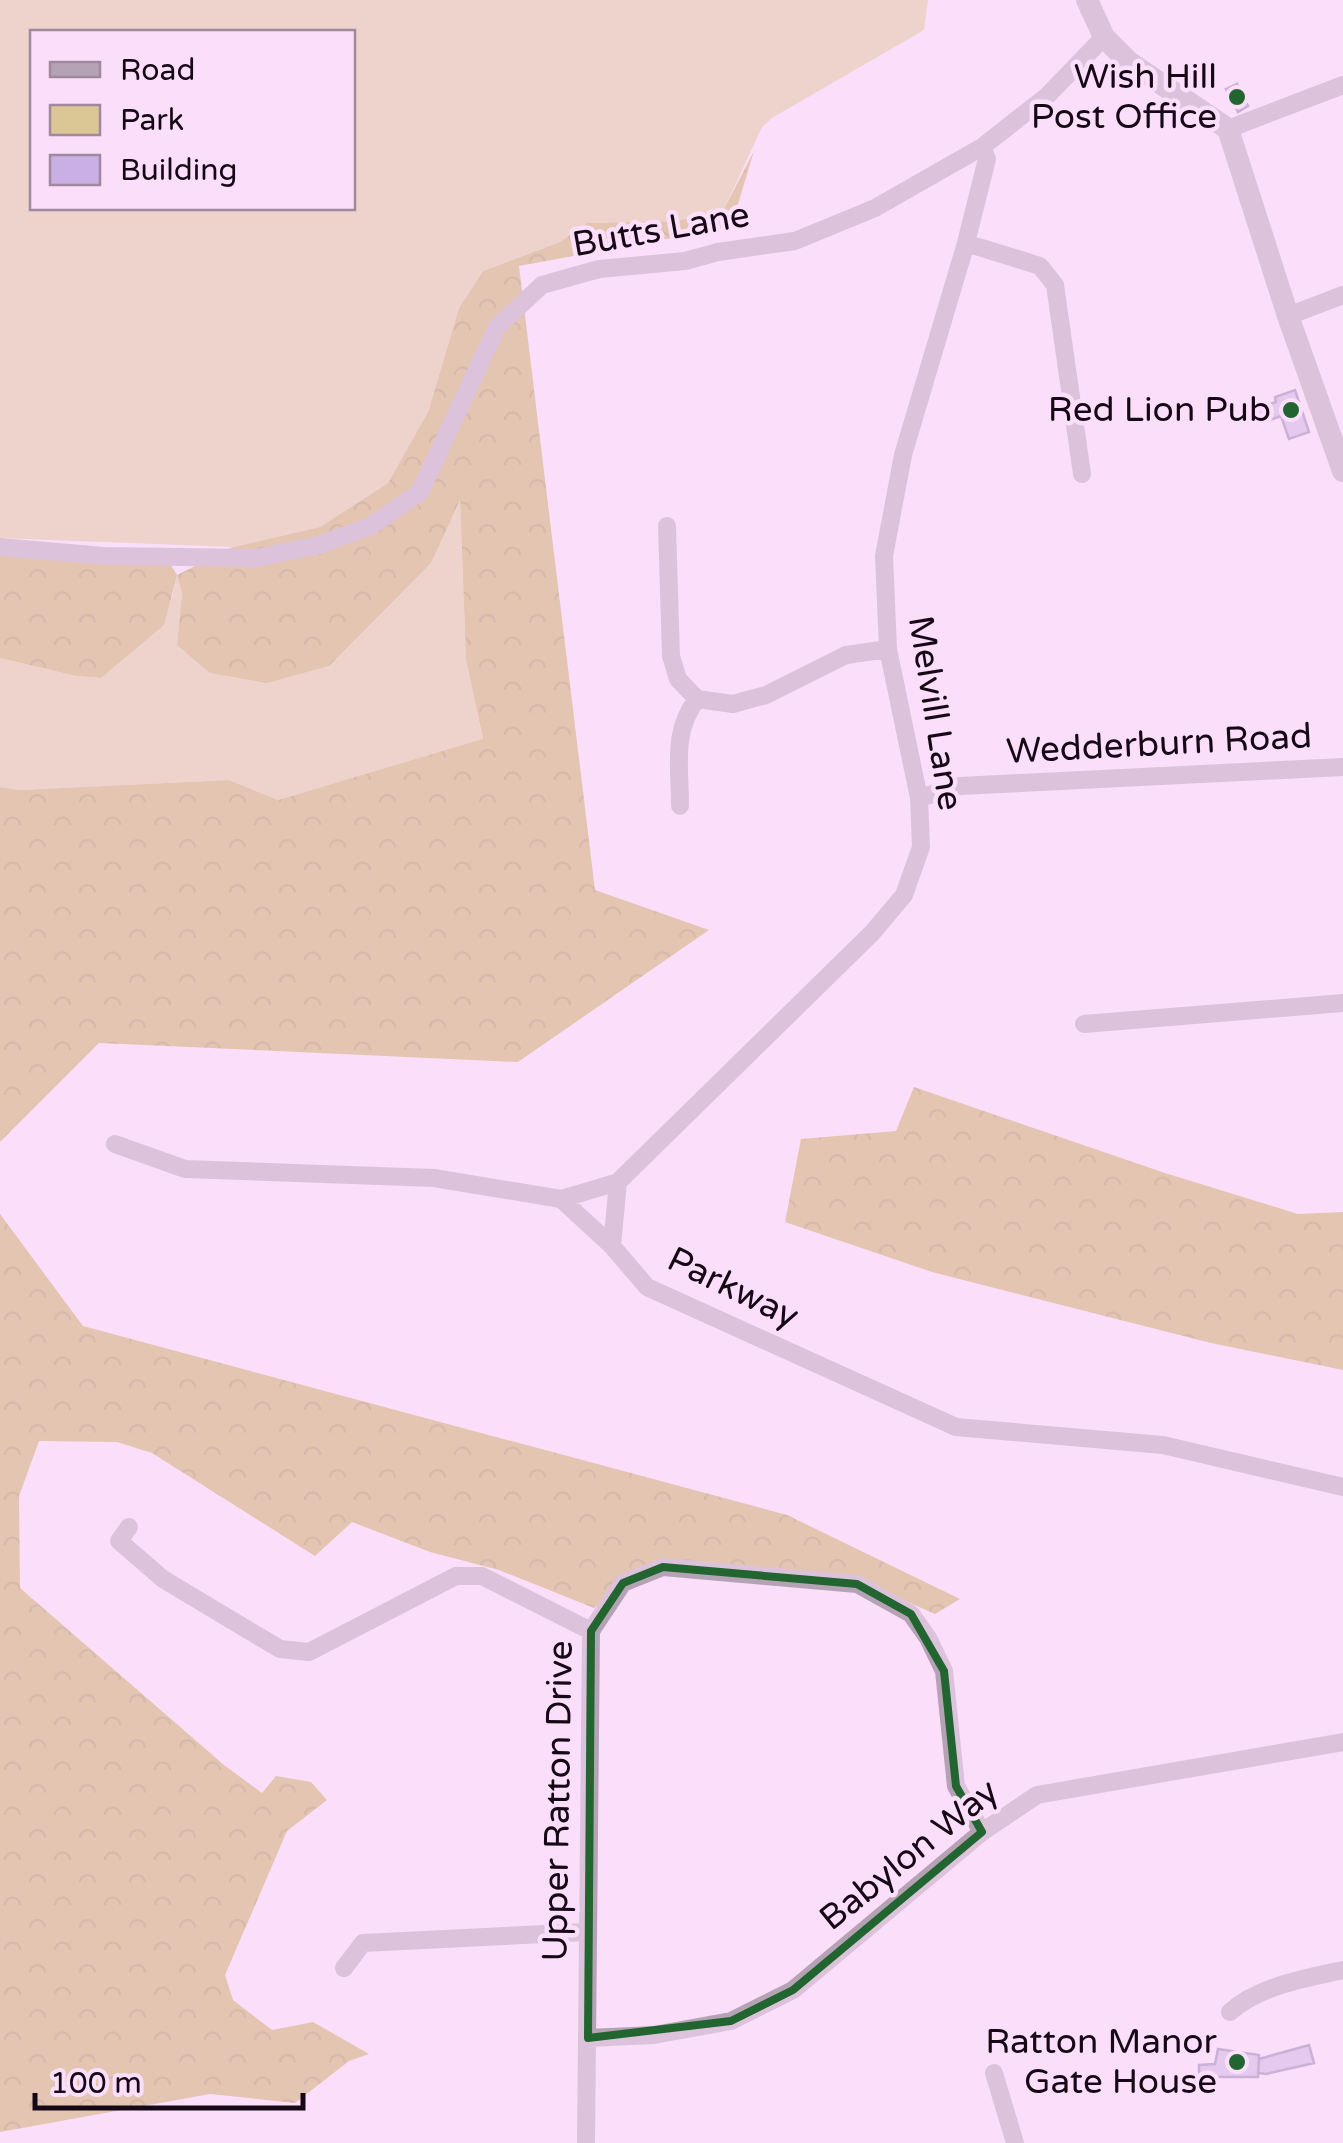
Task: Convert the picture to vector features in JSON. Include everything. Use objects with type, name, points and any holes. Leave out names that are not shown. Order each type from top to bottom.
[{"type":"street","points":[[1087,0],[1104,37],[1129,62],[1228,129],[1343,471]]},
{"type":"street","name":"Butts Lane","points":[[0,547],[104,556],[256,558],[319,545],[371,526],[420,492],[497,327],[542,285],[599,269],[685,260],[795,241],[875,208],[982,147],[1047,96],[1104,37]]},
{"type":"street","points":[[1228,129],[1343,84]]},
{"type":"street","name":"Melvill Lane","points":[[618,1182],[872,934],[904,895],[921,847],[919,798],[888,649],[884,556],[903,455],[987,159],[982,147]]},
{"type":"street","points":[[966,243],[1040,266],[1055,285],[1082,474]]},
{"type":"street","points":[[1288,316],[1343,294]]},
{"type":"street","points":[[668,526],[671,656],[678,679],[698,699],[733,704],[766,696],[836,658],[888,649]]},
{"type":"street","points":[[680,806],[680,735],[683,718],[698,699]]},
{"type":"street","name":"Wedderburn Road","points":[[919,798],[960,786],[1343,766]]},
{"type":"street","points":[[1084,1024],[1343,1003]]},
{"type":"street","points":[[115,1144],[185,1169],[434,1178],[561,1198],[618,1182],[612,1246]]},
{"type":"street","name":"Parkway","points":[[561,1198],[612,1246],[646,1287],[956,1427],[1163,1445],[1343,1487]]},
{"type":"street","points":[[129,1527],[119,1541],[163,1579],[280,1650],[309,1652],[456,1576],[482,1576],[591,1631]]},
{"type":"street","name":"Upper Ratton Drive","points":[[586,2143],[591,1631],[623,1584],[663,1567],[857,1584],[911,1614],[944,1671],[956,1786],[982,1832]]},
{"type":"street","name":"Babylon Way","points":[[588,2038],[654,2034],[731,2021],[793,1990],[982,1832],[1038,1795],[1343,1742]]},
{"type":"street","points":[[354,1926],[363,1944]]},
{"type":"street","points":[[344,1968],[363,1944],[586,1932]]},
{"type":"street","points":[[1230,2012],[1242,2001],[1302,1979],[1343,1970]]},
{"type":"street","points":[[994,2073],[1015,2143]]},
{"type":"highlighted area","points":[[663,1567],[857,1584],[911,1614],[944,1671],[956,1786],[982,1832],[793,1990],[731,2021],[588,2038],[591,1631],[623,1583]]},
{"type":"green space","points":[[0,0],[928,0],[924,30],[762,127],[724,209],[677,221],[587,223],[560,242],[483,271],[459,308],[428,412],[388,483],[320,527],[233,547],[0,538]]},
{"type":"green space","points":[[754,151],[731,227],[519,266],[595,890],[709,930],[518,1062],[99,1043],[0,1142],[0,787],[20,790],[229,780],[278,800],[483,739],[466,660],[460,500],[431,563],[329,666],[267,683],[210,673],[177,645],[182,593],[177,575],[233,547],[320,527],[388,483],[428,412],[459,308],[483,271],[560,242],[587,223],[677,221],[724,209]]},
{"type":"green space","points":[[460,497],[466,660],[483,740],[278,800],[229,780],[20,790],[0,787],[0,658],[101,678],[172,597],[177,575],[182,593],[177,645]]},
{"type":"green space","points":[[0,538],[171,565],[177,575],[164,625],[101,678],[0,658]]},
{"type":"green space","points":[[914,1087],[1298,1214],[1343,1212],[1343,1370],[1211,1343],[932,1272],[785,1222],[801,1139],[896,1131]]},
{"type":"green space","points":[[0,1214],[83,1326],[787,1515],[960,1599],[935,1614],[858,1580],[645,1573],[594,1608],[499,1570],[430,1552],[352,1522],[315,1556],[152,1453],[117,1442],[39,1441],[19,1496],[20,1588],[224,1765],[262,1793],[276,1776],[311,1782],[327,1800],[287,1831],[225,1975],[233,2000],[272,2030],[313,2022],[369,2054],[349,2061],[295,2103],[210,2094],[0,2132]]},
{"type":"building","points":[[1237,84],[1248,106],[1238,112],[1226,89]]},
{"type":"building","points":[[1295,390],[1309,432],[1289,439],[1281,416],[1258,424],[1253,410]]},
{"type":"building","points":[[1309,2045],[1314,2063],[1258,2073],[1259,2059]]},
{"type":"building","name":"Ratton Manor Gate House","points":[[1218,2049],[1259,2055],[1258,2077],[1199,2077],[1199,2065],[1215,2064]]},
{"type":"place","name":"Wish Hill Post Office","points":[[1237,97]]},
{"type":"place","name":"Red Lion Pub","points":[[1291,410]]},
{"type":"place","name":"Ratton Manor Gate House","points":[[1237,2062]]}]
